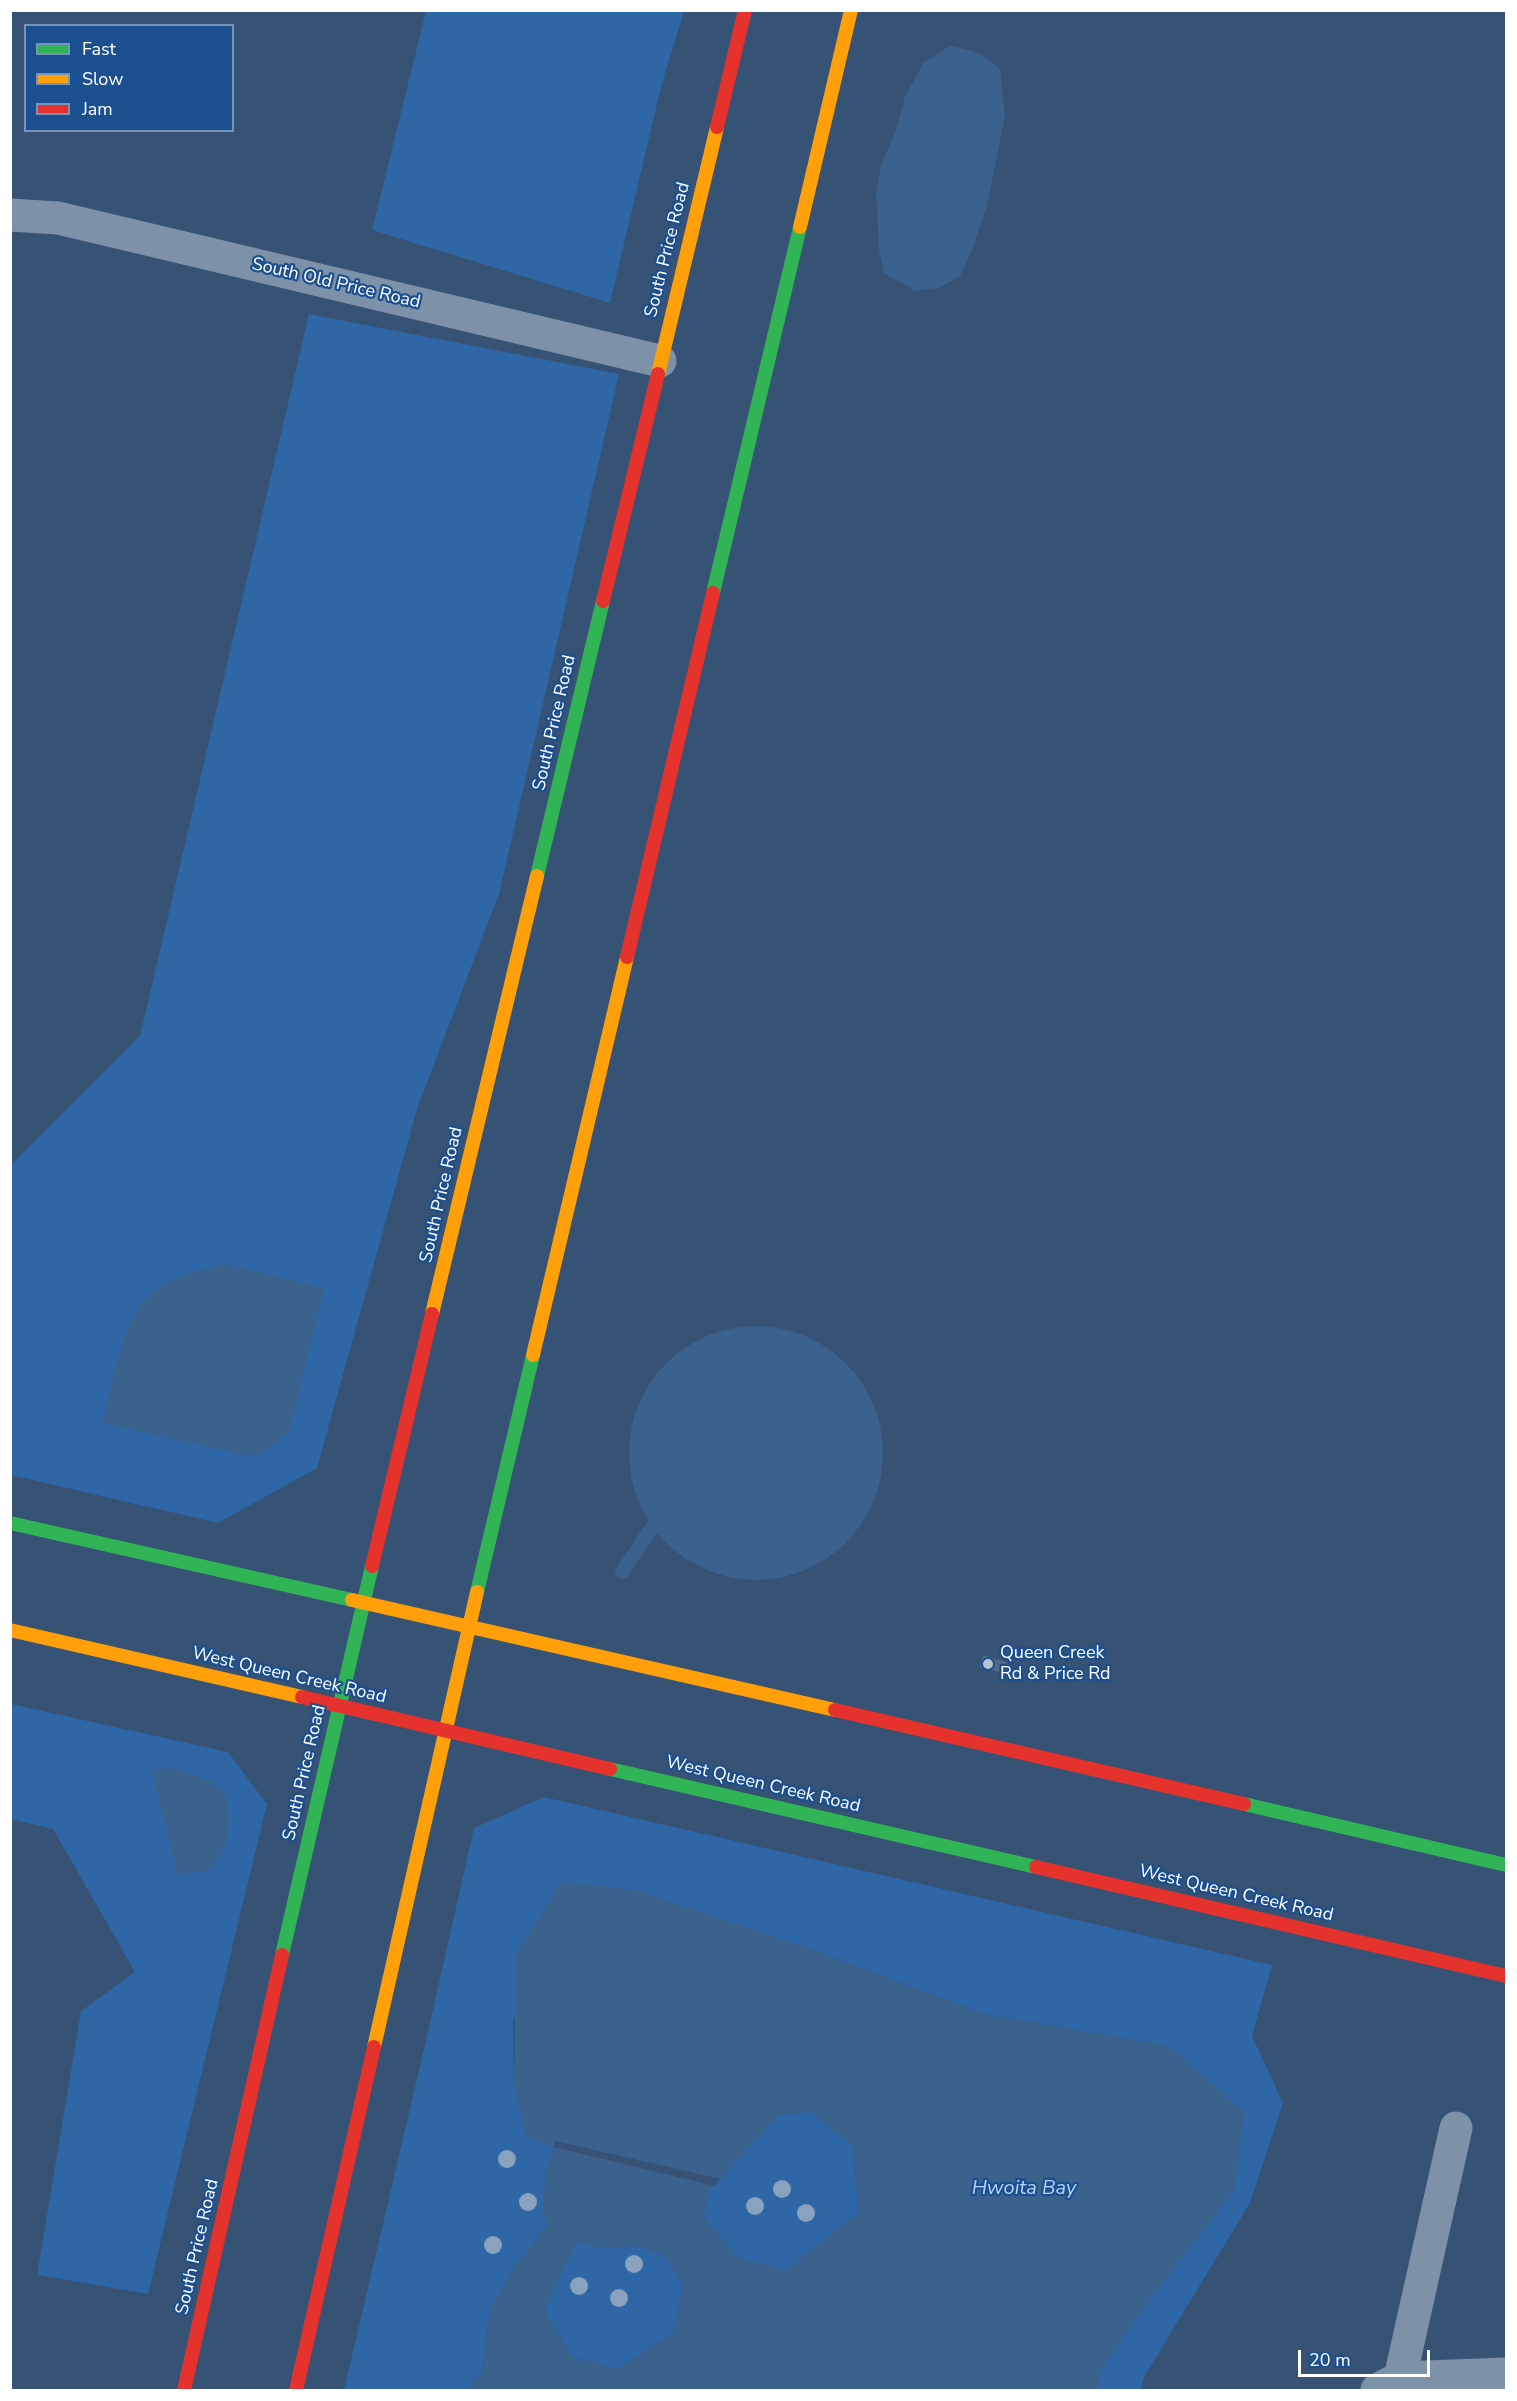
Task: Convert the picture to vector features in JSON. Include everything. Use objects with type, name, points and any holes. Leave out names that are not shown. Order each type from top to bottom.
[{"type":"main road","name":"South Price Road","points":[[184,2391],[338,1706],[745,10]]},
{"type":"main road","points":[[296,2391],[445,1731],[851,10]]},
{"type":"main road","points":[[10,1523],[1506,1865]]},
{"type":"main road","name":"West Queen Creek Road","points":[[10,1630],[1506,1976]]},
{"type":"street","name":"South Old Price Road","points":[[10,215],[58,218],[660,361]]},
{"type":"street","points":[[1456,2128],[1388,2384],[1506,2374]]},
{"type":"shaded area","points":[[426,11],[684,11],[661,87],[610,303],[372,230]]},
{"type":"shaded area","points":[[309,314],[619,374],[499,894],[417,1109],[317,1468],[218,1523],[11,1475],[11,1165],[140,1036]]},
{"type":"shaded area","points":[[11,1704],[228,1752],[267,1804],[148,2294],[37,2275],[81,2011],[135,1972],[53,1829],[11,1819]]},
{"type":"shaded area","points":[[544,1797],[1272,1965],[1252,2036],[1283,2103],[1250,2203],[1144,2377],[1141,2390],[1098,2390],[1099,2373],[1174,2266],[1168,2046],[984,2014],[807,1948],[513,2019],[514,2083],[554,2147],[546,2172],[549,2224],[516,2265],[490,2310],[482,2373],[466,2390],[344,2390],[474,1828]]},
{"type":"shaded area","points":[[810,2111],[853,2146],[859,2213],[784,2272],[735,2256],[703,2216],[710,2190],[777,2116]]},
{"type":"shaded area","points":[[577,2240],[600,2248],[638,2246],[665,2256],[683,2286],[674,2332],[618,2369],[572,2357],[544,2310]]},
{"type":"water","points":[[950,46],[977,53],[1000,69],[1005,117],[987,206],[972,250],[960,276],[939,288],[915,291],[884,273],[879,250],[876,192],[881,165],[897,127],[905,96],[924,62]]},
{"type":"water","points":[[226,1264],[324,1288],[289,1433],[254,1457],[103,1423],[127,1331],[145,1300],[157,1289],[173,1280]]},
{"type":"water","points":[[756,1326],[781,1329],[805,1336],[816,1341],[846,1363],[868,1393],[873,1404],[880,1428],[883,1453],[880,1478],[873,1502],[868,1513],[846,1543],[816,1565],[805,1570],[781,1577],[756,1580],[731,1577],[707,1570],[696,1565],[666,1543],[644,1513],[639,1502],[632,1478],[629,1453],[632,1428],[639,1404],[644,1393],[666,1363],[696,1341],[707,1336],[731,1329]]},
{"type":"water","points":[[166,1767],[210,1781],[220,1788],[227,1802],[229,1819],[225,1845],[206,1872],[190,1872],[178,1876],[152,1771]]},
{"type":"water","name":"Hwoita Bay","points":[[562,1882],[635,1890],[807,1948],[984,2014],[1168,2046],[1244,2111],[1235,2189],[1133,2322],[1099,2373],[1098,2390],[466,2390],[482,2373],[490,2310],[516,2265],[549,2224],[542,2212],[546,2172],[554,2147],[526,2136],[514,2083],[516,1955]],"holes":[[[810,2111],[853,2146],[859,2213],[784,2271],[735,2256],[703,2216],[710,2190],[715,2186],[554,2147],[555,2141],[721,2179],[777,2116]],[[577,2241],[600,2248],[638,2246],[665,2256],[683,2286],[674,2332],[618,2369],[572,2357],[544,2310]]]},
{"type":"building","points":[[983,1655],[1007,1662],[1003,1673],[980,1667]]},
{"type":"waterway","points":[[622,1572],[661,1514]]},
{"type":"traffic: fast","points":[[713,593],[800,227]]},
{"type":"traffic: fast","points":[[537,876],[603,601]]},
{"type":"traffic: fast","points":[[477,1592],[533,1355]]},
{"type":"traffic: fast","points":[[10,1523],[352,1600]]},
{"type":"traffic: fast","points":[[282,1955],[372,1566]]},
{"type":"traffic: fast","points":[[610,1769],[1036,1867]]},
{"type":"traffic: fast","points":[[1244,1804],[1506,1865]]},
{"type":"traffic: slow","points":[[800,227],[851,10]]},
{"type":"traffic: slow","points":[[658,374],[717,127]]},
{"type":"traffic: slow","points":[[432,1314],[537,876]]},
{"type":"traffic: slow","points":[[533,1355],[627,957]]},
{"type":"traffic: slow","points":[[374,2047],[477,1592]]},
{"type":"traffic: slow","points":[[352,1600],[835,1710]]},
{"type":"traffic: slow","points":[[10,1630],[302,1697]]},
{"type":"traffic: jam","points":[[717,127],[745,10]]},
{"type":"traffic: jam","points":[[603,601],[658,374]]},
{"type":"traffic: jam","points":[[627,957],[713,593]]},
{"type":"traffic: jam","points":[[372,1566],[432,1314]]},
{"type":"traffic: jam","points":[[302,1697],[610,1769]]},
{"type":"traffic: jam","points":[[835,1710],[1244,1804]]},
{"type":"traffic: jam","points":[[1036,1867],[1506,1976]]},
{"type":"traffic: jam","points":[[184,2390],[282,1955]]},
{"type":"traffic: jam","points":[[296,2390],[374,2047]]},
{"type":"place","name":"Queen Creek Rd & Price Rd","points":[[988,1664]]}]
